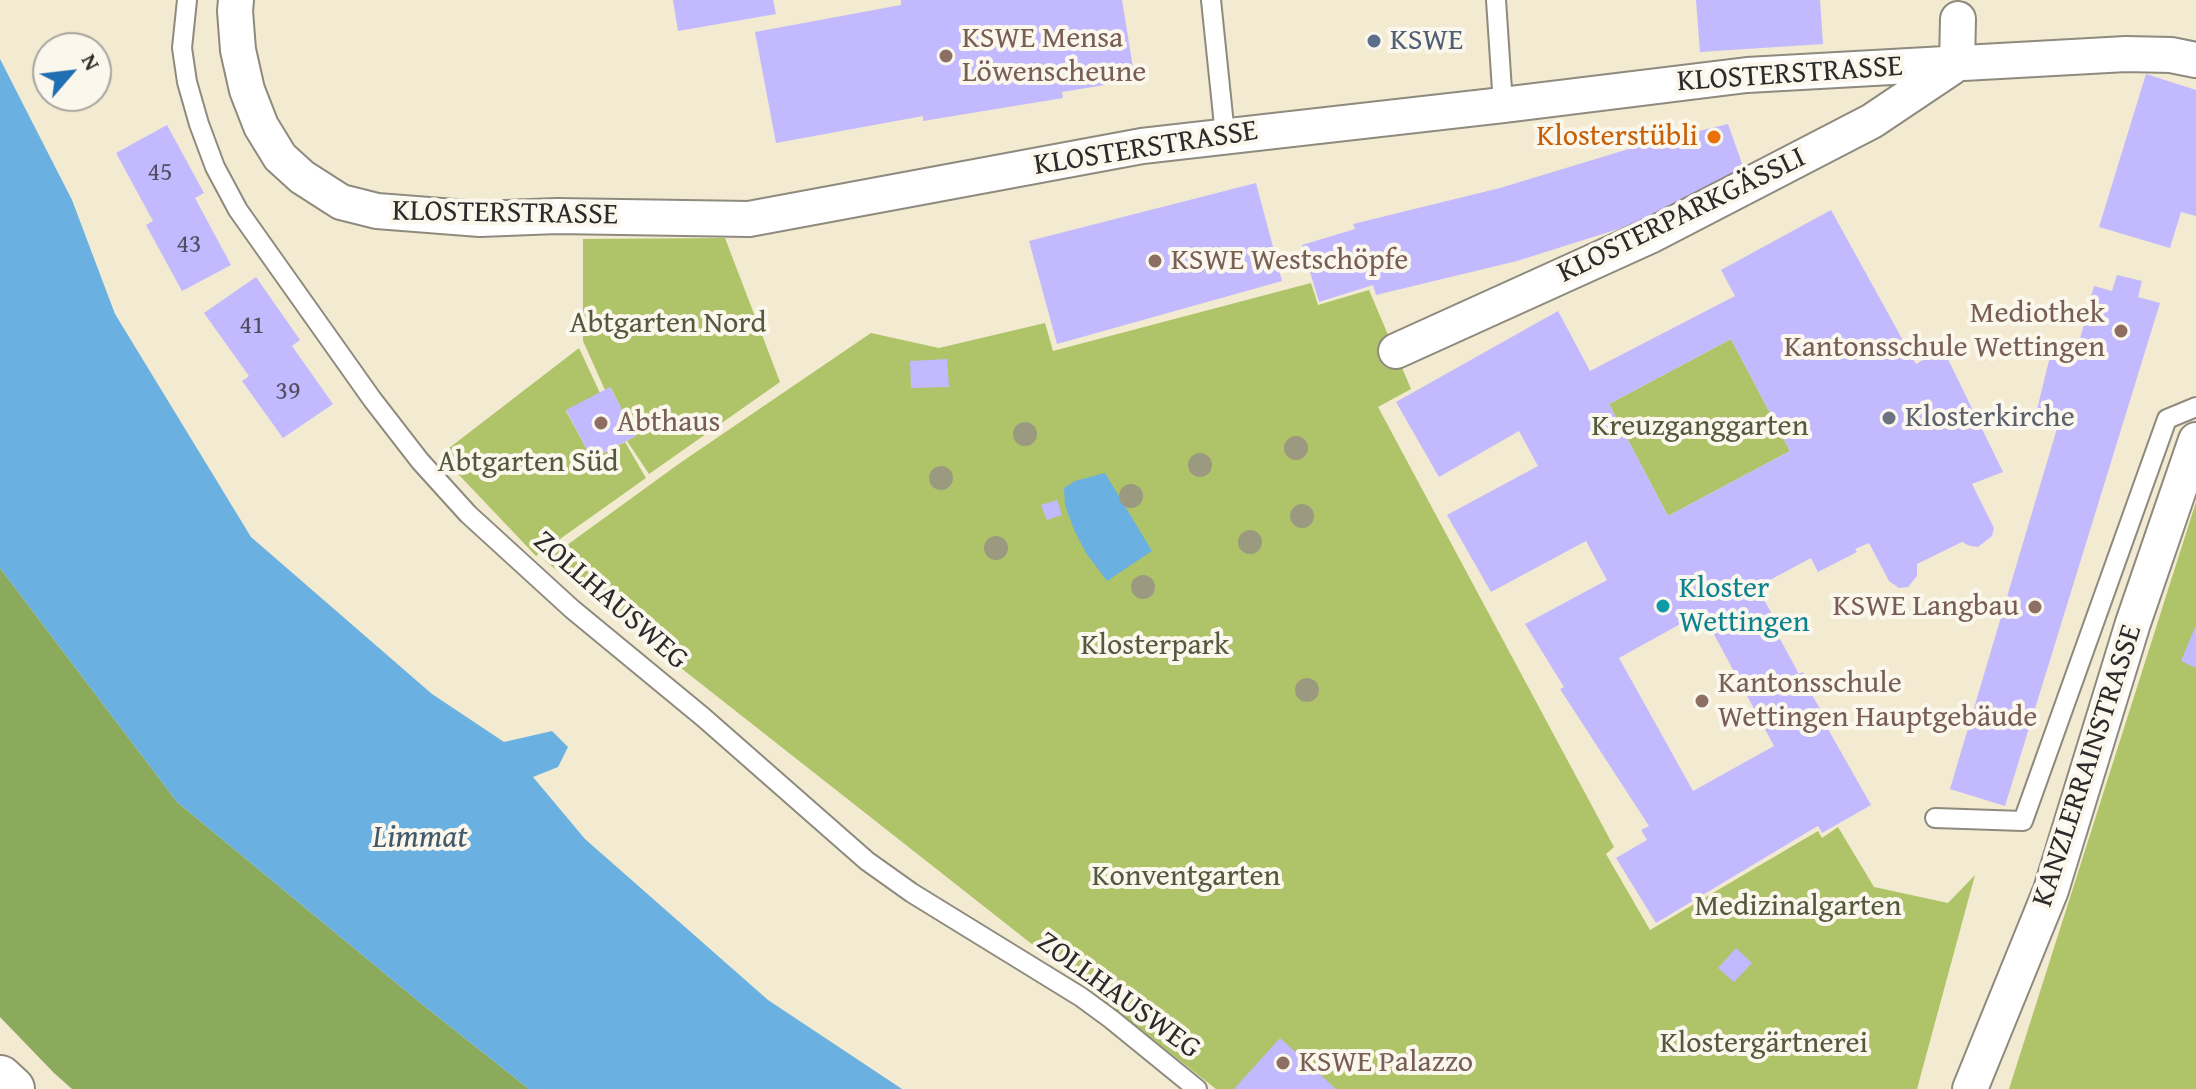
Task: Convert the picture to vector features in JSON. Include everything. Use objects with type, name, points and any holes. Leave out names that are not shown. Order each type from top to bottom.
[{"type":"main road","points":[[0,1078],[12,1089]]},
{"type":"street","name":"KLOSTERSTRASSE","points":[[236,0],[238,50],[247,90],[261,126],[280,157],[302,177],[341,202],[377,211],[480,219],[557,216],[749,219],[1142,146],[1747,75],[2126,54],[2171,55],[2196,60]]},
{"type":"street","points":[[1957,64],[1958,19]]},
{"type":"street","name":"KLOSTERPARKGÄSSLI","points":[[1396,351],[1652,235],[1872,121],[1957,64]]},
{"type":"street","name":"KANZLERRAINSTRASSE","points":[[1970,1089],[2051,890],[2133,623],[2196,440]]},
{"type":"lane","name":"ZOLLHAUSWEG","points":[[187,0],[182,48],[187,82],[215,167],[238,210],[372,399],[420,461],[468,514],[572,609],[703,717],[867,861],[912,893],[1081,997],[1197,1089]]},
{"type":"lane","points":[[1211,0],[1225,135]]},
{"type":"lane","points":[[1496,0],[1503,105]]},
{"type":"lane","points":[[1935,818],[2023,821],[2167,419],[2196,407]]},
{"type":"green space","name":"Abtgarten Nord","points":[[725,238],[780,382],[649,474],[627,441],[635,436],[611,388],[605,390],[583,341],[583,239]]},
{"type":"green space","name":"Klosterpark","points":[[1311,283],[1318,305],[1369,290],[1411,389],[1378,407],[1614,847],[1606,854],[1650,930],[1818,831],[1822,838],[1838,827],[1874,887],[1948,903],[1975,875],[1917,1089],[1216,1089],[545,561],[680,463],[871,333],[939,348],[1045,323],[1053,351]]},
{"type":"green space","name":"Kreuzganggarten","points":[[1731,339],[1790,451],[1668,516],[1609,404]]},
{"type":"green space","name":"Abtgarten Süd","points":[[579,348],[600,393],[566,411],[592,459],[625,442],[646,478],[536,556],[440,455]]},
{"type":"green space","points":[[2196,502],[2196,1089],[2009,1089]]},
{"type":"green space","points":[[0,568],[177,802],[529,1089],[72,1089],[54,1073],[0,1017]]},
{"type":"water","name":"Limmat","points":[[0,59],[72,200],[115,314],[251,537],[432,694],[504,742],[552,731],[568,747],[558,767],[533,777],[585,839],[768,1000],[902,1089],[529,1089],[177,802],[0,568]]},
{"type":"water","points":[[1105,473],[1152,551],[1107,581],[1086,553],[1074,530],[1065,505],[1064,488],[1075,481]]},
{"type":"building","points":[[673,0],[773,0],[776,14],[678,31]]},
{"type":"building","name":"KSWE Mensa Löwenscheune","points":[[901,0],[1122,0],[1135,80],[1062,92],[1063,98],[923,121],[923,116],[776,143],[755,32],[901,5]]},
{"type":"building","points":[[1696,0],[1820,0],[1823,44],[1700,52]]},
{"type":"building","points":[[2146,74],[2196,90],[2196,216],[2181,212],[2170,248],[2099,227]]},
{"type":"building","points":[[1728,124],[1745,172],[1668,208],[1669,213],[1517,261],[1376,295],[1373,285],[1319,302],[1302,245],[1355,229],[1353,224],[1500,188],[1645,144]]},
{"type":"building","points":[[167,125],[204,193],[195,198],[231,265],[182,291],[146,225],[153,221],[116,153]]},
{"type":"building","name":"KSWE Westschöpfe","points":[[1256,183],[1282,281],[1057,344],[1029,241]]},
{"type":"building","name":"Kloster Wettingen","points":[[1831,210],[1916,364],[1943,349],[2003,472],[1972,484],[1994,528],[1992,536],[1978,547],[1962,542],[1917,564],[1917,576],[1908,587],[1899,588],[1889,581],[1869,543],[1818,572],[1811,558],[1753,589],[1759,600],[1763,598],[1772,614],[1768,617],[1799,674],[1803,672],[1823,714],[1820,715],[1871,805],[1822,833],[1816,827],[1656,923],[1616,858],[1647,840],[1641,830],[1649,826],[1560,689],[1564,687],[1525,624],[1607,580],[1586,541],[1491,592],[1447,515],[1538,466],[1519,431],[1439,477],[1396,402],[1558,311],[1590,371],[1735,296],[1721,270]],"holes":[[[1731,339],[1790,451],[1668,516],[1609,404]],[[1702,612],[1774,746],[1693,791],[1619,658]]]},
{"type":"building","name":"KSWE Langbau","points":[[2117,275],[2142,281],[2138,297],[2160,303],[2005,806],[1950,789],[2058,425],[2035,418],[2052,348],[2076,354],[2094,286],[2112,291]]},
{"type":"building","points":[[256,277],[300,340],[292,346],[333,404],[283,438],[242,381],[249,376],[204,313]]},
{"type":"building","points":[[947,359],[949,387],[911,388],[910,361]]},
{"type":"building","name":"Abthaus","points":[[610,387],[636,436],[592,459],[566,410]]},
{"type":"building","points":[[1057,500],[1062,515],[1047,520],[1041,505]]},
{"type":"building","points":[[2196,625],[2196,668],[2181,661]]},
{"type":"building","points":[[1736,948],[1752,963],[1734,982],[1718,968]]},
{"type":"building","name":"KSWE Palazzo","points":[[1280,1038],[1336,1089],[1234,1089]]},
{"type":"place","name":"KSWE","points":[[1374,41]]},
{"type":"place","name":"KSWE Mensa Löwenscheune","points":[[946,56]]},
{"type":"place","name":"Klosterstübli","points":[[1714,137]]},
{"type":"place","name":"KSWE Westschöpfe","points":[[1155,261]]},
{"type":"place","name":"Mediothek Kantonsschule Wettingen","points":[[2121,331]]},
{"type":"place","name":"Klosterkirche","points":[[1889,418]]},
{"type":"place","name":"Abthaus","points":[[601,423]]},
{"type":"place","name":"Kloster Wettingen","points":[[1663,606]]},
{"type":"place","name":"KSWE Langbau","points":[[2035,607]]},
{"type":"place","name":"Kantonsschule Wettingen Hauptgebäude","points":[[1702,701]]},
{"type":"place","name":"KSWE Palazzo","points":[[1283,1063]]},
{"type":"park label","name":"Konventgarten","points":[[1186,877]]},
{"type":"park label","name":"Medizinalgarten","points":[[1798,907]]},
{"type":"park label","name":"Klostergärtnerei","points":[[1764,1044]]}]
